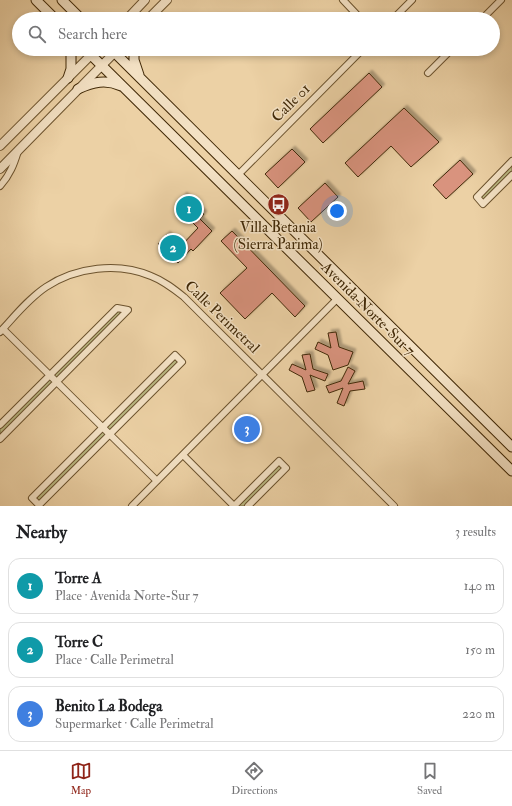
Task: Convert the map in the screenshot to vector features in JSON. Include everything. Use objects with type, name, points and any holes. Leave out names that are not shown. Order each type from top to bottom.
[{"type":"main road","points":[[36,0],[48,12]]},
{"type":"main road","points":[[62,0],[74,12]]},
{"type":"main road","points":[[68,78],[71,69],[71,56]]},
{"type":"main road","name":"Avenida Norte-Sur 7","points":[[95,56],[102,65],[337,299],[512,471]]},
{"type":"main road","name":"Avenida Norte-Sur 7","points":[[120,56],[140,78],[510,444]]},
{"type":"main road","points":[[134,56],[140,78]]},
{"type":"main road","points":[[78,89],[98,82],[107,82],[125,88]]},
{"type":"street","points":[[134,12],[145,0]]},
{"type":"street","points":[[155,12],[167,0]]},
{"type":"street","points":[[343,0],[354,12]]},
{"type":"street","points":[[400,12],[412,0]]},
{"type":"street","points":[[489,12],[501,0]]},
{"type":"street","points":[[0,146],[68,78],[87,56]]},
{"type":"street","points":[[0,169],[110,56]]},
{"type":"street","name":"Calle 01","points":[[238,175],[356,56]]},
{"type":"street","points":[[428,73],[445,56]]},
{"type":"street","points":[[0,186],[9,176],[18,150]]},
{"type":"street","points":[[512,161],[477,197],[483,204],[512,175]]},
{"type":"street","name":"Calle Perimetral","points":[[1,330],[37,294],[46,287],[62,279],[92,269],[120,268],[152,276],[174,288],[263,374],[394,506]]},
{"type":"street","points":[[132,506],[337,299]]},
{"type":"street","points":[[0,425],[117,308],[128,310],[0,439]]},
{"type":"street","points":[[1,330],[50,375],[157,481]]},
{"type":"street","points":[[175,355],[182,362],[39,505],[32,498],[102,427],[175,355]]},
{"type":"street","points":[[183,455],[234,506],[279,461],[286,468],[248,506]]},
{"type":"shaded area","points":[[512,161],[512,175],[483,204],[477,197]]},
{"type":"shaded area","points":[[117,308],[128,310],[0,439],[0,425]]},
{"type":"shaded area","points":[[175,355],[182,362],[39,505],[32,498]]},
{"type":"shaded area","points":[[279,461],[286,468],[248,506],[234,506]]},
{"type":"building","points":[[369,73],[382,87],[323,143],[310,129]]},
{"type":"building","points":[[404,108],[439,142],[411,167],[391,146],[358,177],[345,163]]},
{"type":"building","points":[[292,149],[305,162],[278,188],[265,174]]},
{"type":"building","points":[[460,160],[473,174],[446,199],[433,185]]},
{"type":"building","points":[[325,183],[338,197],[311,222],[298,208]]},
{"type":"building","points":[[184,195],[204,214],[200,219],[212,231],[193,251],[191,249],[178,263],[158,244],[167,234],[180,247],[198,228],[175,205]]},
{"type":"building","points":[[232,231],[305,306],[295,317],[272,293],[245,319],[220,293],[247,268],[221,241]]},
{"type":"building","points":[[336,332],[339,347],[353,352],[348,365],[333,370],[328,355],[315,349],[318,342],[331,348],[328,333]]},
{"type":"building","points":[[310,354],[313,369],[328,374],[325,381],[310,375],[315,390],[307,392],[302,377],[289,370],[292,364],[306,370],[302,355]]},
{"type":"building","points":[[348,367],[355,371],[348,384],[363,381],[365,389],[350,391],[344,406],[337,403],[343,388],[329,393],[326,386],[341,381]]},
{"type":"place","name":"Villa Betania (Sierra Parima)","points":[[278,204]]},
{"type":"place","name":"Torre A","points":[[189,209]]},
{"type":"place","name":"Torre C","points":[[173,248]]},
{"type":"place","name":"Benito La Bodega","points":[[247,429]]}]
